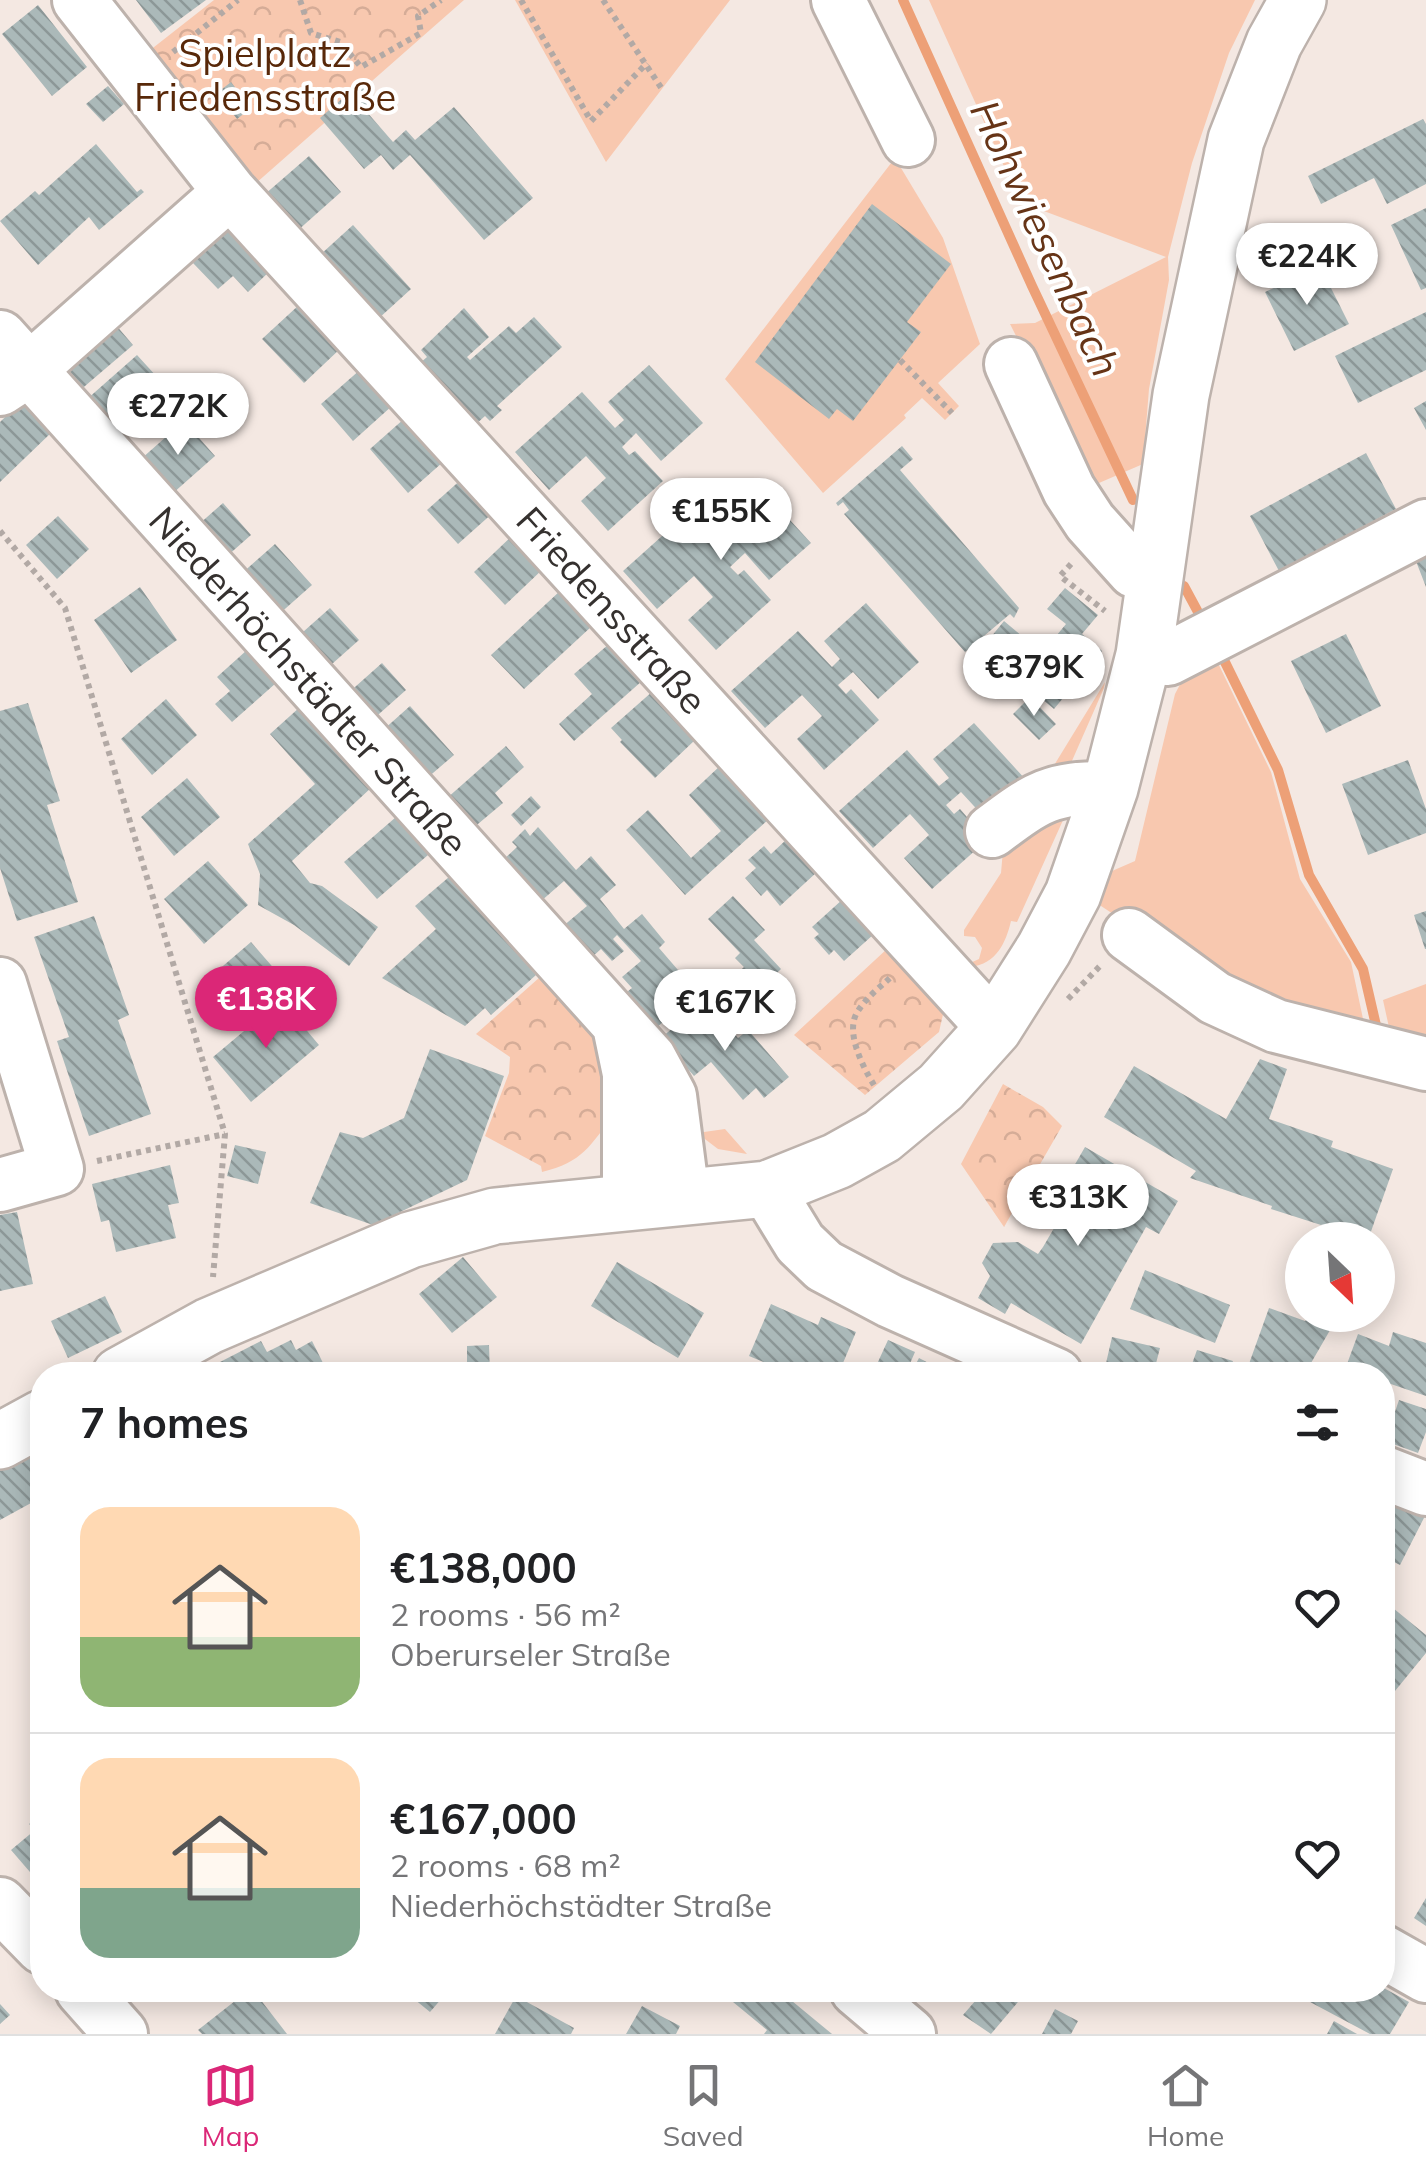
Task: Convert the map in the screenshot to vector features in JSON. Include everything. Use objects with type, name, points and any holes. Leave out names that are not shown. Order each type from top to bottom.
[{"type":"main road","points":[[151,1362],[209,1326],[410,1240],[495,1216],[768,1189],[882,1136],[942,1086],[994,1028],[1073,894],[1110,788],[1190,642],[1156,575],[1182,395],[1236,140],[1274,43],[1298,0]]},
{"type":"main road","points":[[0,1441],[30,1425]]},
{"type":"street","name":"Friedensstraße","points":[[79,0],[230,192],[994,1028]]},
{"type":"street","points":[[838,0],[908,140]]},
{"type":"street","points":[[10,365],[230,192]]},
{"type":"street","points":[[1011,364],[1069,490],[1090,522],[1134,571],[1156,575]]},
{"type":"street","name":"Niederhöchstädter Straße","points":[[10,365],[650,1059],[670,1096],[684,1196]]},
{"type":"street","points":[[1190,642],[1426,526]]},
{"type":"street","points":[[992,831],[1036,798],[1080,788],[1110,788]]},
{"type":"street","points":[[1129,935],[1214,998],[1261,1019],[1426,1064]]},
{"type":"street","points":[[0,984],[57,1169],[0,1185]]},
{"type":"street","points":[[619,1024],[629,1074],[628,1201]]},
{"type":"street","points":[[768,1189],[800,1244],[824,1266],[906,1309],[1026,1362]]},
{"type":"street","points":[[1395,1477],[1426,1489]]},
{"type":"street","points":[[0,1904],[30,1935]]},
{"type":"street","points":[[1395,1958],[1426,1976]]},
{"type":"street","points":[[93,2002],[121,2034]]},
{"type":"street","points":[[871,2002],[909,2034]]},
{"type":"path","points":[[140,76],[238,0]]},
{"type":"path","points":[[300,0],[311,33],[340,42],[361,68],[421,32],[418,16],[441,0]]},
{"type":"path","points":[[521,0],[591,120],[647,63]]},
{"type":"path","points":[[603,0],[662,89]]},
{"type":"path","points":[[900,360],[952,413]]},
{"type":"path","points":[[0,531],[65,608],[226,1134],[216,1230]]},
{"type":"path","points":[[898,1124],[866,1071],[853,1028],[855,1014],[920,947]]},
{"type":"path","points":[[57,1169],[226,1134]]},
{"type":"green space","name":"Spielplatz Friedensstraße","points":[[214,0],[464,0],[255,184],[149,51]]},
{"type":"green space","points":[[515,0],[730,0],[606,162]]},
{"type":"green space","points":[[929,0],[1255,0],[1229,53],[1192,163],[1168,257],[1169,280],[1149,389],[1143,464],[1092,486],[1010,324],[1035,323],[1166,257],[1020,202]]},
{"type":"green space","points":[[895,158],[943,238],[980,344],[938,383],[959,406],[945,420],[922,398],[904,415],[906,418],[823,493],[725,379]]},
{"type":"green space","points":[[1215,657],[1271,772],[1300,879],[1351,962],[1366,1033],[1248,1003],[1098,904],[1112,871],[1135,861],[1175,694],[1186,673]]},
{"type":"green space","points":[[1105,682],[1104,688],[1064,779],[1053,767]]},
{"type":"green space","points":[[1051,815],[1064,818],[1017,922],[1011,921],[994,957],[970,967],[968,964],[979,959],[982,948],[975,937],[964,936],[964,930],[1001,873],[1003,850]]},
{"type":"green space","points":[[888,948],[944,1010],[939,1032],[865,1095],[794,1035]]},
{"type":"green space","points":[[540,977],[594,1030],[614,1114],[576,1158],[542,1172],[541,1166],[485,1136],[509,1073],[510,1057],[476,1034]]},
{"type":"green space","points":[[1426,984],[1426,1047],[1392,1041],[1383,1000]]},
{"type":"green space","points":[[1003,1084],[1043,1107],[1062,1126],[1004,1227],[961,1164]]},
{"type":"green space","points":[[725,1129],[747,1154],[718,1149],[697,1133]]},
{"type":"building","points":[[136,0],[206,0],[161,33]]},
{"type":"building","points":[[38,5],[87,67],[52,96],[2,34]]},
{"type":"building","points":[[231,82],[251,108],[237,119],[217,93]]},
{"type":"building","points":[[361,82],[377,101],[366,111],[393,142],[406,130],[415,140],[454,107],[533,198],[484,240],[410,155],[393,170],[381,155],[364,169],[320,118]]},
{"type":"building","points":[[108,86],[124,104],[103,122],[86,104]]},
{"type":"building","points":[[1423,119],[1426,184],[1387,204],[1374,178],[1321,204],[1308,176]]},
{"type":"building","points":[[96,144],[137,192],[144,192],[99,230],[89,217],[38,265],[0,221],[35,191],[39,195]]},
{"type":"building","points":[[309,156],[341,192],[296,232],[264,195]]},
{"type":"building","points":[[872,204],[951,264],[907,322],[921,332],[853,421],[837,409],[829,419],[755,362]]},
{"type":"building","points":[[1426,208],[1426,288],[1421,290],[1391,225]]},
{"type":"building","points":[[353,225],[411,289],[378,319],[320,255]]},
{"type":"building","points":[[231,227],[271,270],[248,292],[233,276],[218,289],[193,263]]},
{"type":"building","points":[[1320,266],[1349,324],[1294,351],[1265,292]]},
{"type":"building","points":[[300,304],[341,348],[304,383],[262,339]]},
{"type":"building","points":[[464,308],[489,337],[467,357],[470,360],[509,326],[516,333],[534,317],[562,347],[497,406],[502,410],[490,421],[485,416],[474,426],[419,364],[427,357],[421,350]]},
{"type":"building","points":[[1426,312],[1426,370],[1358,403],[1335,356]]},
{"type":"building","points":[[109,317],[133,345],[78,392],[55,365]]},
{"type":"building","points":[[137,355],[157,377],[134,399],[146,412],[119,436],[86,400]]},
{"type":"building","points":[[649,365],[703,423],[661,461],[636,433],[622,447],[629,455],[635,451],[663,481],[608,531],[581,501],[606,478],[586,456],[549,490],[515,452],[582,392],[615,428],[624,420],[608,402]]},
{"type":"building","points":[[361,369],[393,405],[353,441],[321,404]]},
{"type":"building","points":[[23,400],[53,431],[0,482],[0,422]]},
{"type":"building","points":[[1426,401],[1426,430],[1414,408]]},
{"type":"building","points":[[405,418],[443,462],[408,493],[370,449]]},
{"type":"building","points":[[184,421],[215,456],[172,494],[141,459]]},
{"type":"building","points":[[902,446],[913,459],[900,470],[1019,608],[1014,618],[1010,614],[965,652],[844,514],[849,510],[843,502],[838,506],[836,503]]},
{"type":"building","points":[[1366,453],[1396,509],[1279,571],[1250,516]]},
{"type":"building","points":[[464,477],[495,511],[458,544],[427,510]]},
{"type":"building","points":[[757,484],[811,543],[769,580],[745,553],[730,567],[738,575],[744,570],[771,600],[716,650],[688,620],[713,597],[694,576],[657,609],[623,571],[690,511],[723,548],[732,540],[716,521]]},
{"type":"building","points":[[223,503],[251,535],[226,557],[198,525]]},
{"type":"building","points":[[58,516],[89,549],[57,579],[26,545]]},
{"type":"building","points":[[513,535],[544,568],[505,605],[474,572]]},
{"type":"building","points":[[1426,543],[1426,587],[1412,551]]},
{"type":"building","points":[[275,544],[312,585],[277,616],[240,575]]},
{"type":"building","points":[[140,587],[177,640],[131,673],[94,620]]},
{"type":"building","points":[[1065,588],[1098,615],[1082,634],[1102,651],[1054,709],[996,660],[991,666],[980,658],[985,651],[982,648],[1004,621],[1042,653],[1066,624],[1047,609]]},
{"type":"building","points":[[560,591],[592,626],[524,689],[491,655]]},
{"type":"building","points":[[866,603],[919,662],[878,699],[853,672],[838,685],[846,694],[851,689],[879,720],[824,770],[797,739],[822,716],[802,695],[765,728],[731,691],[798,631],[832,667],[840,659],[824,641]]},
{"type":"building","points":[[330,608],[359,640],[323,672],[294,640]]},
{"type":"building","points":[[1346,634],[1381,706],[1326,733],[1291,661]]},
{"type":"building","points":[[609,644],[642,681],[574,741],[559,724],[592,694],[574,674]]},
{"type":"building","points":[[247,650],[276,683],[232,722],[215,704],[230,691],[217,677]]},
{"type":"building","points":[[382,663],[406,690],[370,722],[346,695]]},
{"type":"building","points":[[653,691],[695,740],[655,778],[611,728]]},
{"type":"building","points":[[1030,697],[1056,724],[1039,740],[1013,714]]},
{"type":"building","points":[[166,699],[197,735],[152,775],[121,739]]},
{"type":"building","points":[[28,703],[60,801],[47,805],[78,902],[17,921],[0,868],[0,711]]},
{"type":"building","points":[[410,706],[454,755],[426,779],[382,731]]},
{"type":"building","points":[[300,707],[372,787],[292,861],[310,883],[322,886],[378,927],[349,966],[294,925],[258,905],[260,874],[248,844],[315,784],[270,734]]},
{"type":"building","points":[[974,723],[1027,781],[985,818],[961,792],[946,805],[954,814],[960,809],[987,840],[932,889],[904,858],[929,835],[910,814],[873,848],[839,811],[907,750],[939,786],[949,778],[933,759]]},
{"type":"building","points":[[506,746],[524,767],[495,793],[503,803],[472,829],[446,799]]},
{"type":"building","points":[[1408,760],[1426,809],[1426,833],[1368,855],[1342,784]]},
{"type":"building","points":[[721,765],[769,819],[685,895],[626,830],[648,810],[691,858],[721,831],[689,795]]},
{"type":"building","points":[[187,778],[220,817],[174,856],[141,817]]},
{"type":"building","points":[[531,796],[541,807],[521,826],[511,815]]},
{"type":"building","points":[[396,817],[428,855],[377,899],[344,862]]},
{"type":"building","points":[[538,827],[576,870],[591,856],[616,885],[600,899],[624,929],[642,914],[665,942],[659,948],[697,992],[655,1029],[623,995],[632,988],[622,977],[641,961],[617,935],[613,939],[624,951],[612,961],[601,949],[591,958],[562,927],[587,906],[564,881],[540,902],[502,861],[517,847],[512,842],[525,829],[530,836]]},
{"type":"building","points":[[787,839],[817,872],[780,906],[767,890],[761,896],[745,878],[756,868],[748,860],[764,846],[771,854]]},
{"type":"building","points":[[208,861],[248,905],[204,944],[164,899]]},
{"type":"building","points":[[449,877],[536,975],[491,1015],[485,1008],[465,1026],[382,978],[436,929],[415,906]]},
{"type":"building","points":[[733,896],[765,930],[754,940],[781,969],[750,999],[731,979],[744,967],[735,958],[740,953],[708,919]]},
{"type":"building","points":[[843,899],[874,934],[844,961],[834,950],[829,955],[814,938],[819,934],[812,927]]},
{"type":"building","points":[[1426,911],[1426,949],[1425,949],[1414,915]]},
{"type":"building","points":[[94,916],[129,1015],[118,1020],[151,1114],[89,1136],[57,1041],[69,1037],[34,937]]},
{"type":"building","points":[[251,942],[284,980],[229,1027],[196,989]]},
{"type":"building","points":[[281,1000],[319,1045],[251,1102],[213,1057]]},
{"type":"building","points":[[708,1004],[738,1038],[748,1030],[789,1077],[764,1098],[756,1088],[743,1100],[711,1062],[694,1076],[661,1038],[682,1020],[686,1024]]},
{"type":"building","points":[[430,1049],[504,1076],[467,1180],[373,1225],[310,1203],[340,1132],[363,1138],[404,1118]]},
{"type":"building","points":[[1260,1059],[1287,1069],[1269,1119],[1333,1141],[1331,1147],[1393,1169],[1374,1222],[1312,1222],[1190,1178],[1196,1171],[1104,1117],[1134,1066],[1226,1119]]},
{"type":"building","points":[[235,1145],[266,1152],[258,1184],[227,1176]]},
{"type":"building","points":[[1085,1147],[1178,1201],[1159,1234],[1146,1227],[1081,1344],[1011,1303],[1005,1314],[978,1298],[990,1276],[982,1263],[993,1243],[1018,1242],[1038,1254],[1043,1247],[1078,1187],[1066,1180]]},
{"type":"building","points":[[170,1165],[179,1203],[168,1205],[176,1238],[116,1252],[109,1220],[101,1222],[92,1184]]},
{"type":"building","points":[[17,1212],[33,1284],[0,1291],[0,1215]]},
{"type":"building","points":[[463,1257],[497,1297],[452,1333],[419,1294]]},
{"type":"building","points":[[617,1262],[704,1313],[678,1358],[591,1306]]},
{"type":"building","points":[[1145,1270],[1230,1305],[1215,1343],[1130,1309]]},
{"type":"building","points":[[105,1296],[122,1332],[68,1358],[51,1321]]},
{"type":"building","points":[[771,1304],[818,1325],[821,1317],[856,1332],[843,1362],[763,1362],[749,1356]]},
{"type":"building","points":[[1269,1308],[1285,1314],[1285,1332],[1329,1332],[1312,1362],[1250,1362]]},
{"type":"building","points":[[1393,1332],[1426,1343],[1426,1396],[1395,1385],[1395,1362],[1348,1362],[1358,1334],[1389,1346]]},
{"type":"building","points":[[1112,1337],[1160,1348],[1156,1362],[1106,1362]]},
{"type":"building","points":[[291,1340],[296,1350],[312,1341],[322,1362],[220,1362],[261,1341],[267,1352]]},
{"type":"building","points":[[888,1340],[915,1352],[911,1362],[878,1362]]},
{"type":"building","points":[[489,1345],[490,1362],[467,1362],[467,1346]]},
{"type":"building","points":[[1197,1350],[1233,1361],[1233,1362],[1193,1362]]},
{"type":"building","points":[[1399,1400],[1426,1409],[1426,1432],[1418,1453],[1395,1445]]},
{"type":"building","points":[[30,1456],[30,1504],[0,1520],[0,1471]]},
{"type":"building","points":[[1395,1492],[1426,1514],[1400,1565],[1395,1562]]},
{"type":"building","points":[[1395,1610],[1426,1635],[1426,1653],[1395,1691]]},
{"type":"building","points":[[30,1834],[30,1872],[11,1850]]},
{"type":"building","points":[[1426,1898],[1426,1926],[1414,1918]]},
{"type":"building","points":[[1395,1994],[1409,2002],[1390,2034],[1370,2034],[1310,2002],[1395,2002]]},
{"type":"building","points":[[234,2002],[262,2002],[287,2034],[202,2034],[198,2030]]},
{"type":"building","points":[[418,2002],[439,2002],[430,2012]]},
{"type":"building","points":[[513,2002],[527,2002],[574,2028],[571,2034],[495,2034]]},
{"type":"building","points":[[733,2002],[793,2002],[832,2034],[764,2034],[767,2030]]},
{"type":"building","points":[[974,2002],[1018,2002],[991,2034],[963,2015]]},
{"type":"building","points":[[0,2004],[10,2015],[0,2024]]},
{"type":"building","points":[[642,2006],[680,2026],[676,2034],[626,2034]]},
{"type":"building","points":[[1055,2009],[1078,2021],[1071,2034],[1042,2034]]},
{"type":"building","points":[[1334,2021],[1357,2034],[1327,2034]]},
{"type":"waterway","name":"Hohwiesenbach","points":[[903,0],[1133,500]]},
{"type":"waterway","name":"Hohwiesenbach","points":[[1184,586],[1205,625]]},
{"type":"waterway","name":"Hohwiesenbach","points":[[1221,654],[1278,770],[1309,875],[1363,969],[1378,1034]]}]
